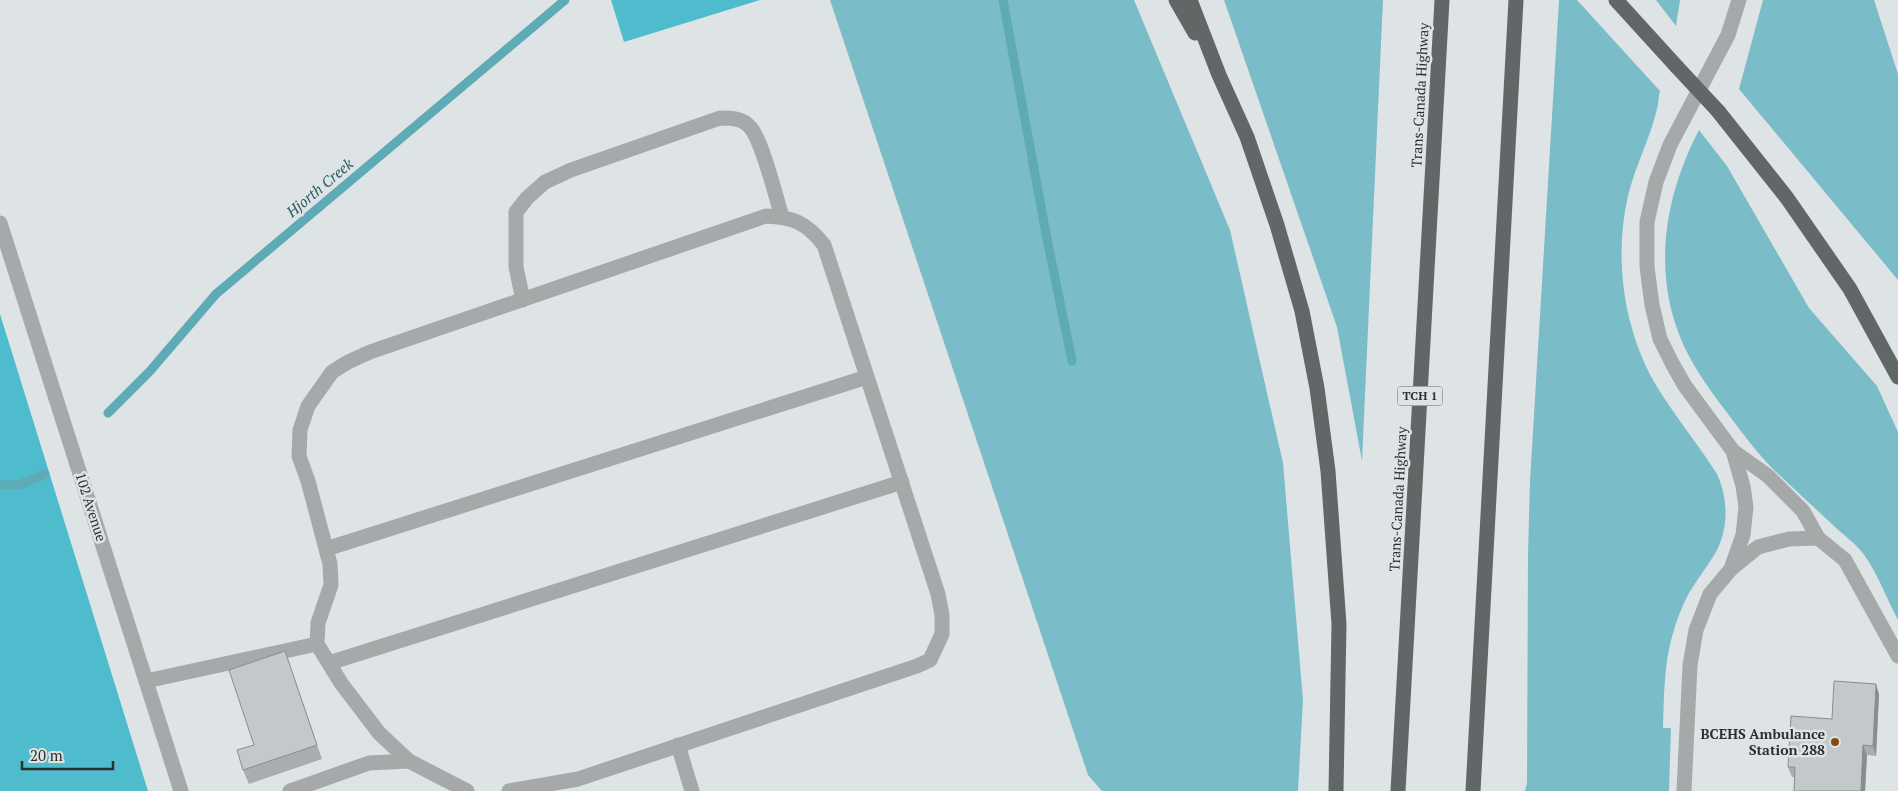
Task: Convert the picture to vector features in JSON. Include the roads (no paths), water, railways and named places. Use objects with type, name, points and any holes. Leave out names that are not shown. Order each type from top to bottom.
[{"type":"highway","points":[[1176,0],[1219,76]]},
{"type":"highway","points":[[1190,0],[1219,76],[1247,137],[1277,225],[1302,311],[1317,388],[1328,471],[1338,624],[1336,791]]},
{"type":"highway","name":"Trans-Canada Highway","points":[[1398,791],[1442,0]]},
{"type":"highway","points":[[1473,791],[1516,0]]},
{"type":"highway","points":[[1616,0],[1718,111],[1787,198],[1850,289],[1898,377]]},
{"type":"street","points":[[1739,0],[1728,35],[1670,145],[1656,182],[1647,222],[1647,267],[1650,296],[1660,339],[1685,386],[1733,451],[1768,476],[1803,511],[1818,538],[1845,560],[1898,656]]},
{"type":"street","points":[[523,300],[516,267],[516,212],[527,198],[545,182],[571,170],[720,118],[736,119],[750,127],[760,148],[782,217]]},
{"type":"street","points":[[467,791],[408,761],[379,733],[341,682],[317,644],[318,623],[331,585],[330,564],[308,481],[299,456],[300,430],[308,406],[332,372],[370,352],[766,216],[782,217],[806,225],[824,245],[927,558],[942,615],[942,634],[930,660],[578,779],[508,791]]},
{"type":"street","name":"102 Avenue","points":[[0,223],[181,791]]},
{"type":"street","points":[[326,549],[867,377]]},
{"type":"street","points":[[1731,568],[1743,534],[1746,507],[1743,486],[1733,451]]},
{"type":"street","points":[[329,663],[902,482]]},
{"type":"street","points":[[1684,791],[1690,665],[1696,630],[1710,594],[1731,568],[1758,547],[1789,539],[1818,538]]},
{"type":"street","points":[[146,681],[317,644]]},
{"type":"street","points":[[678,746],[692,791]]},
{"type":"street","points":[[290,791],[369,763],[408,761]]},
{"type":"waterway","name":"Hjorth Creek","points":[[108,413],[150,371],[216,294],[565,0]]},
{"type":"waterway","points":[[1003,0],[1046,234],[1072,361]]},
{"type":"waterway","name":"Hjorth Creek","points":[[0,485],[19,485],[45,474]]},
{"type":"place","name":"BCEHS Ambulance Station 288","points":[[1835,742]]}]
